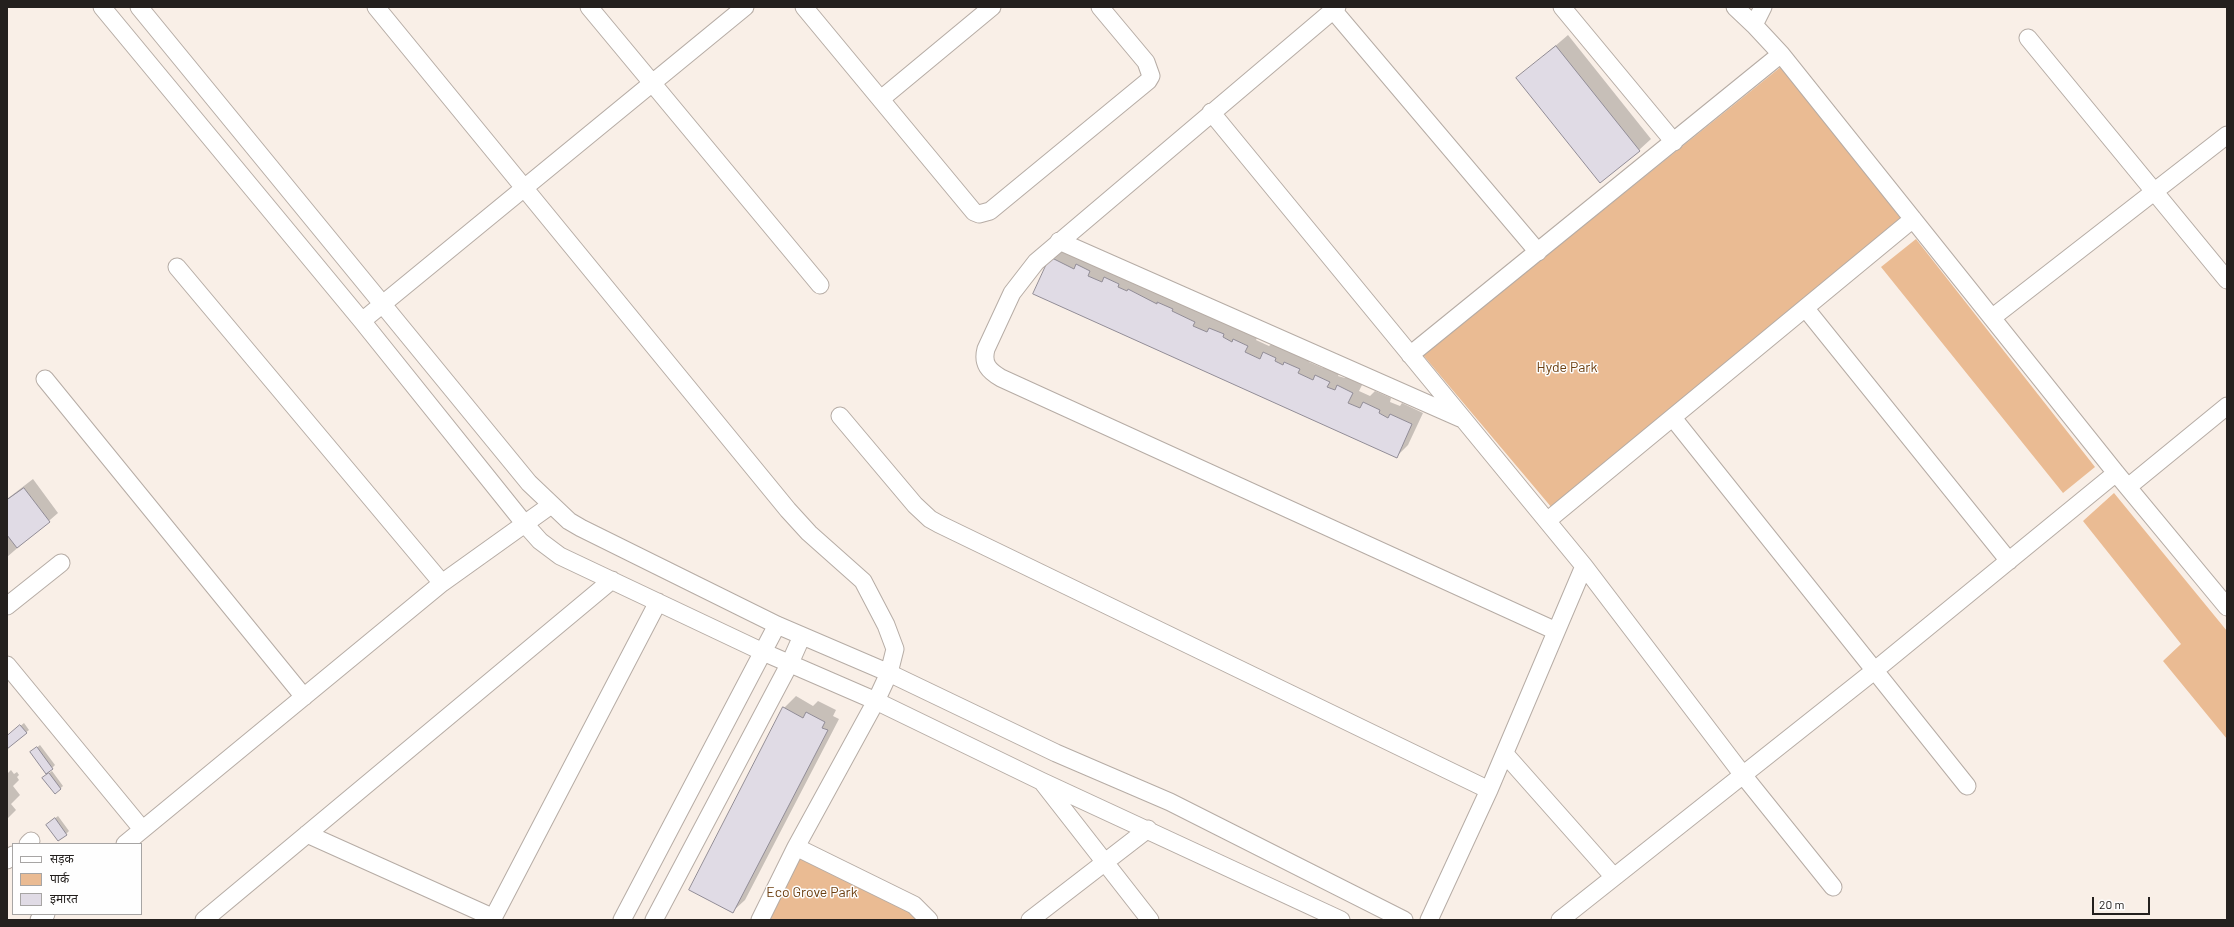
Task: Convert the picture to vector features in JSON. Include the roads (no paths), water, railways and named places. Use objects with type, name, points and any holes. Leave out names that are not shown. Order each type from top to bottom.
[{"type":"street","points":[[102,7],[362,321],[524,523],[540,541],[560,556],[763,652],[876,701],[1041,781],[1148,829],[1340,920]]},
{"type":"street","points":[[139,7],[529,484],[569,521],[777,625],[889,673],[1056,753],[1170,802],[1404,920]]},
{"type":"street","points":[[376,7],[788,510],[809,533],[863,581],[886,625],[894,649],[889,673],[876,701],[796,847],[760,920]]},
{"type":"street","points":[[589,7],[820,285]]},
{"type":"street","points":[[362,321],[745,7]]},
{"type":"street","points":[[804,7],[974,212],[979,214],[984,214],[1142,87],[1151,76],[1146,62],[1100,7]]},
{"type":"street","points":[[881,100],[992,7]]},
{"type":"street","points":[[1562,7],[1674,142]]},
{"type":"street","points":[[1735,7],[1754,25],[1780,54],[2128,487],[2227,607]]},
{"type":"street","points":[[1754,25],[1764,7]]},
{"type":"street","points":[[1538,252],[1335,9],[1211,112],[1036,262],[1012,293],[984,357],[986,365],[991,372],[1556,631]]},
{"type":"street","points":[[2028,38],[2227,280]]},
{"type":"street","points":[[1410,355],[1674,142],[1780,54]]},
{"type":"street","points":[[1211,112],[1584,566],[1832,887]]},
{"type":"street","points":[[1993,318],[2227,135]]},
{"type":"street","points":[[1547,521],[1806,309],[1913,219]]},
{"type":"street","points":[[1059,241],[1462,418]]},
{"type":"street","points":[[177,267],[442,583]]},
{"type":"street","points":[[1806,309],[2009,561]]},
{"type":"street","points":[[45,379],[304,697]]},
{"type":"street","points":[[2128,487],[2227,406]]},
{"type":"street","points":[[840,416],[915,505],[924,514],[939,524],[1489,790]]},
{"type":"street","points":[[1673,418],[1967,786]]},
{"type":"street","points":[[1560,920],[1874,671],[2116,472]]},
{"type":"street","points":[[126,843],[442,583],[551,504]]},
{"type":"street","points":[[7,606],[61,563]]},
{"type":"street","points":[[1429,920],[1505,754],[1584,566]]},
{"type":"street","points":[[204,920],[612,580]]},
{"type":"street","points":[[307,834],[493,919],[658,602]]},
{"type":"street","points":[[622,920],[777,625]]},
{"type":"street","points":[[654,920],[790,664],[802,636]]},
{"type":"street","points":[[7,665],[142,829]]},
{"type":"street","points":[[1505,754],[1614,877]]},
{"type":"street","points":[[1041,781],[1150,920]]},
{"type":"street","points":[[1030,920],[1148,829]]},
{"type":"street","points":[[796,847],[914,905],[929,920]]},
{"type":"park label","name":"Hyde Park","points":[[1567,367]]},
{"type":"park label","name":"Eco Grove Park","points":[[812,892]]}]
